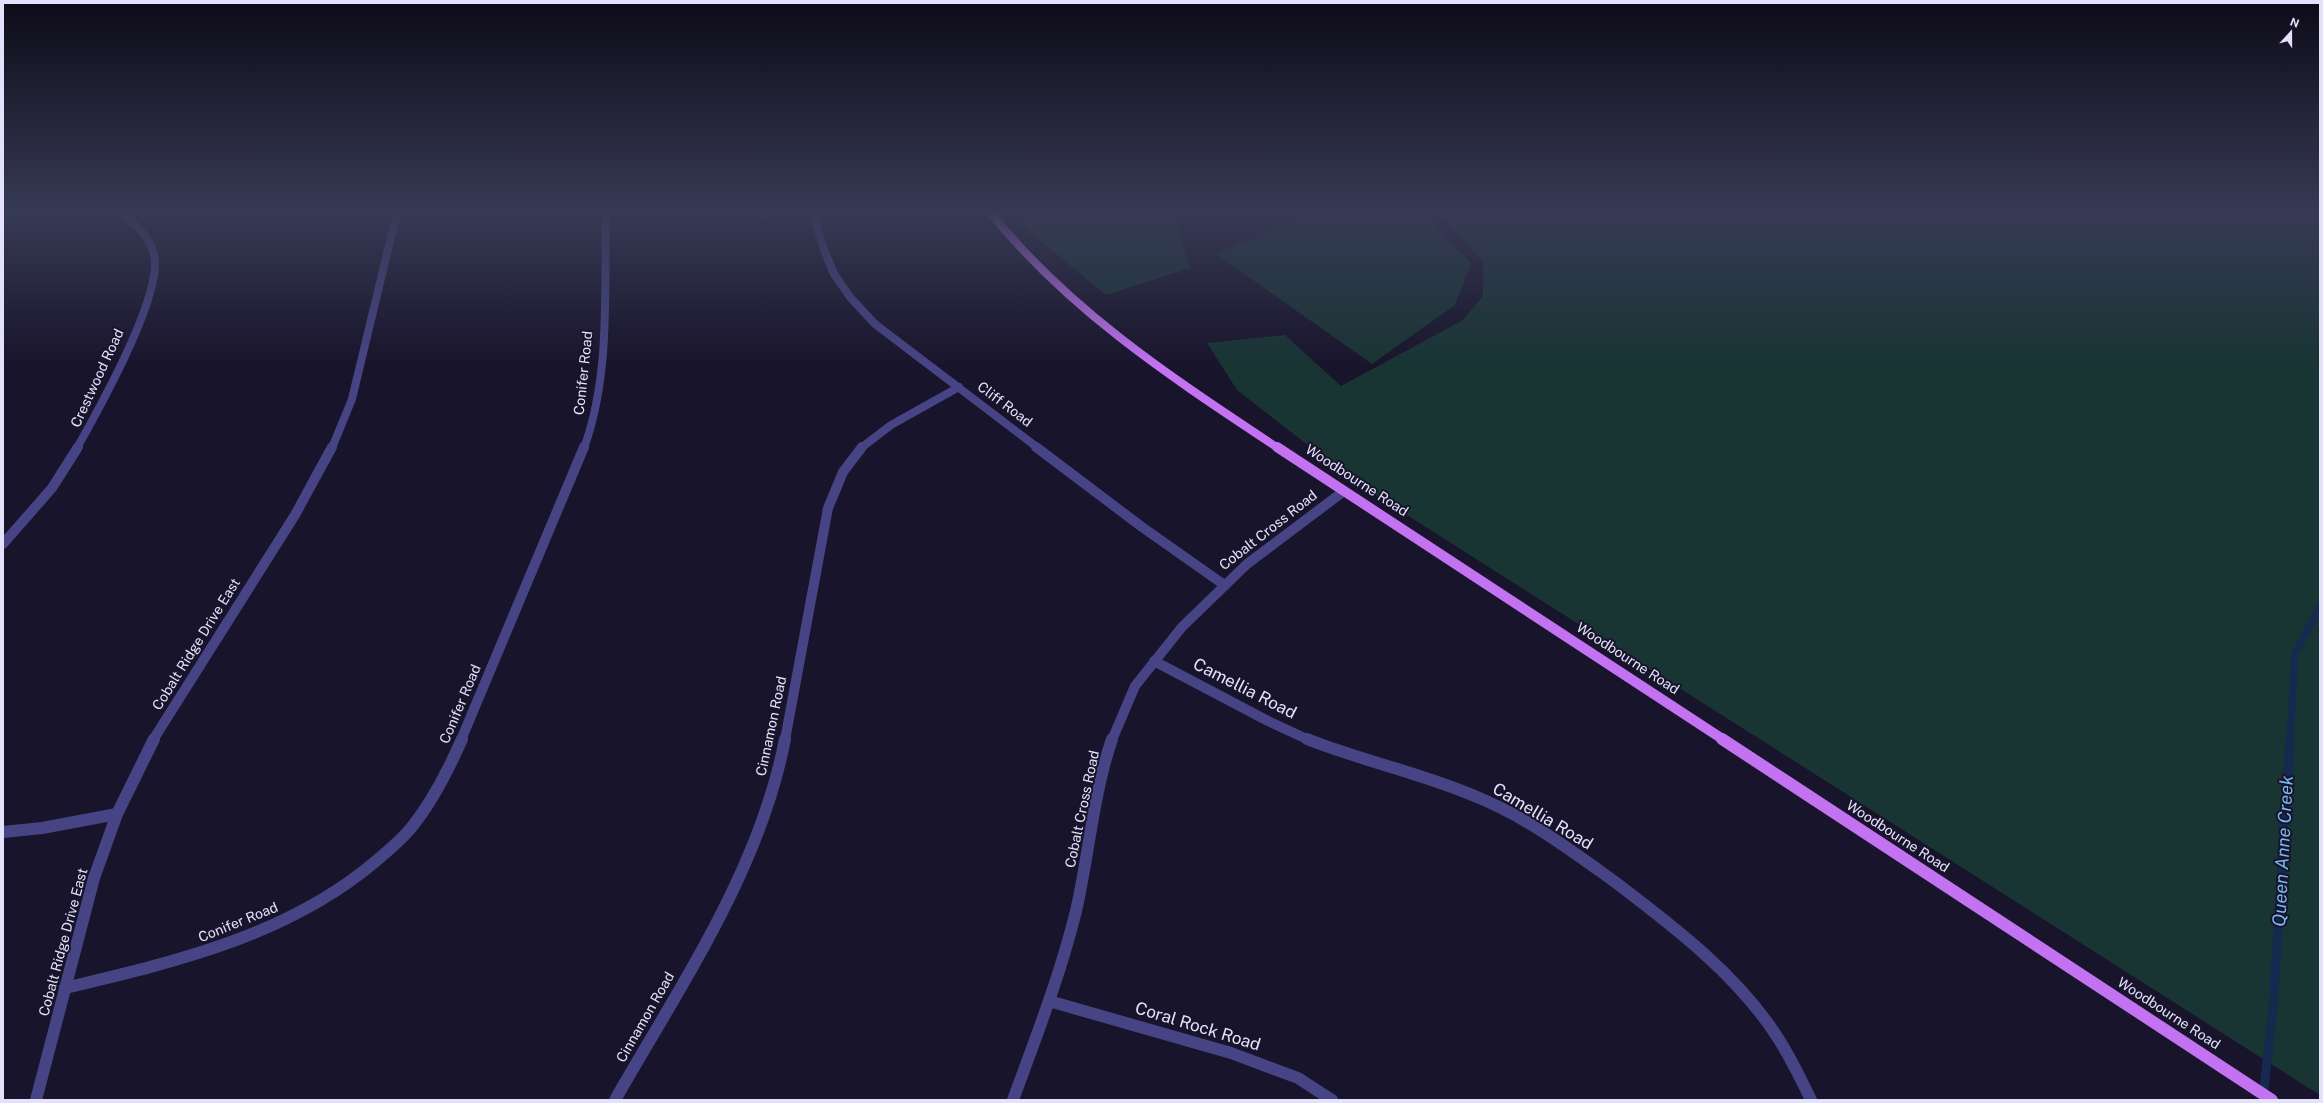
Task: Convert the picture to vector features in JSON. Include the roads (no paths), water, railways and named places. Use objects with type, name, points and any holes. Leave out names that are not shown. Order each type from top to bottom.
[{"type":"main road","name":"Woodbourne Road","points":[[1034,263],[1097,321],[1198,395],[2272,1100]]},
{"type":"street","name":"Crestwood Road","points":[[3,544],[57,481],[84,438],[128,346],[151,289],[156,268],[155,263]]},
{"type":"street","name":"Cobalt Ridge Drive East","points":[[36,1100],[64,988],[94,878],[117,814],[149,747],[295,515],[334,444],[352,399],[385,263]]},
{"type":"street","name":"Conifer Road","points":[[64,988],[144,970],[203,952],[255,933],[311,908],[334,894],[376,862],[414,825],[438,790],[451,765],[575,472],[594,420],[598,397],[603,333],[605,263]]},
{"type":"street","name":"Cliff Road","points":[[827,263],[839,284],[851,300],[875,324],[1142,527],[1223,584]]},
{"type":"street","name":"Cinnamon Road","points":[[614,1100],[733,893],[759,833],[780,765],[828,508],[839,478],[856,453],[870,439],[900,419],[959,387]]},
{"type":"street","name":"Cobalt Cross Road","points":[[1013,1100],[1049,1001],[1069,940],[1086,863],[1101,780],[1116,726],[1133,689],[1174,636],[1223,584],[1267,547],[1344,491]]},
{"type":"street","name":"Camellia Road","points":[[1154,661],[1307,739],[1476,796],[1515,814],[1564,844],[1683,934],[1734,982],[1785,1048],[1811,1100]]},
{"type":"street","points":[[3,832],[42,828],[117,814]]},
{"type":"street","name":"Coral Rock Road","points":[[1049,1001],[1231,1053],[1298,1078],[1332,1100]]},
{"type":"waterway","name":"Queen Anne Creek","points":[[2290,740],[2295,654],[2320,607]]},
{"type":"waterway","name":"Queen Anne Creek","points":[[2263,1097],[2273,1009],[2290,739]]}]
